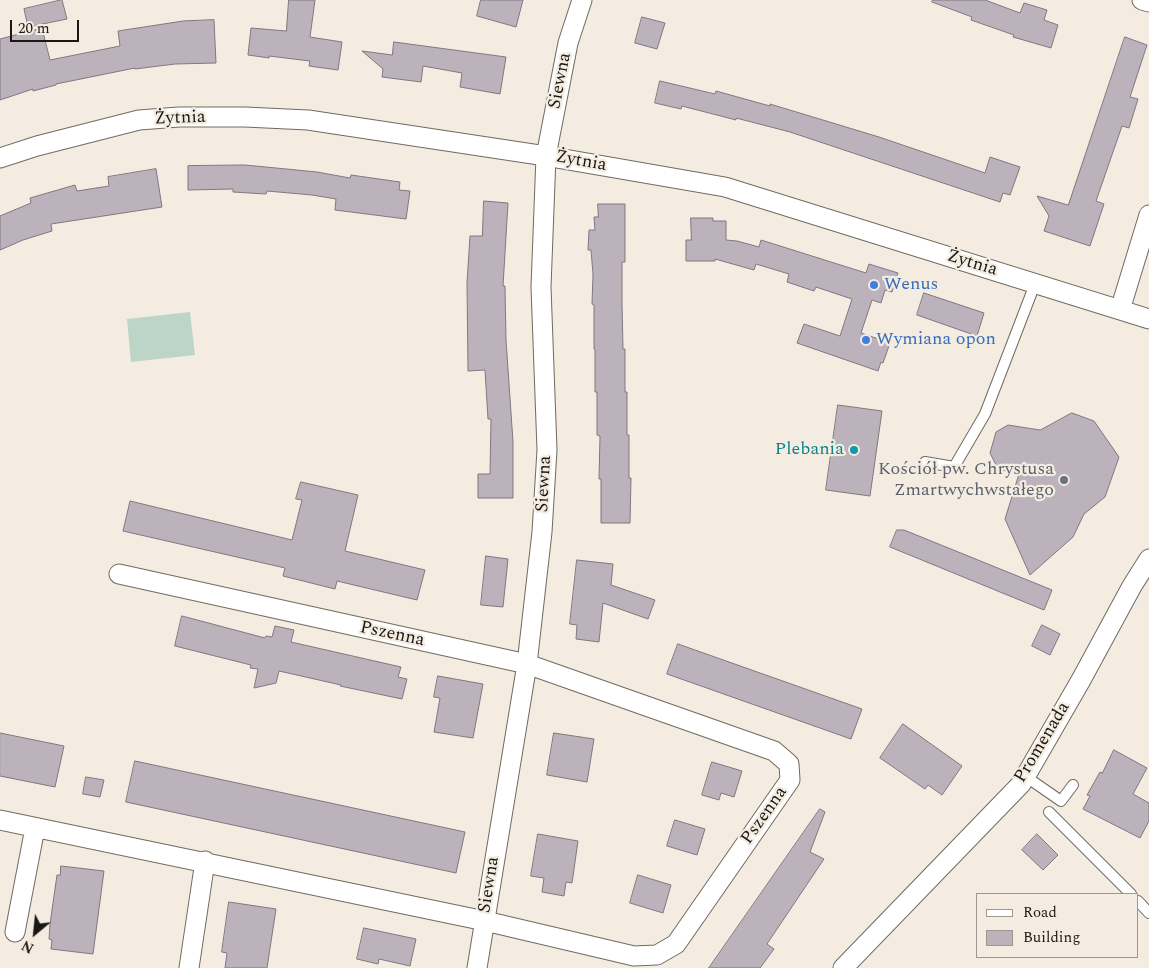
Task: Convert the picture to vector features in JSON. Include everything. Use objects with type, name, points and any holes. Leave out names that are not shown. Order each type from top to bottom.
[{"type":"street","name":"Siewna","points":[[477,968],[526,664],[542,532],[547,450],[541,287],[546,156],[568,44],[582,0]]},
{"type":"street","points":[[1142,0],[1149,2]]},
{"type":"street","name":"Żytnia","points":[[0,158],[37,146],[139,120],[244,117],[308,120],[546,156],[725,187],[1149,319]]},
{"type":"street","points":[[1120,310],[1149,215]]},
{"type":"street","name":"Promenada","points":[[843,968],[1021,784],[1149,559]]},
{"type":"street","name":"Pszenna","points":[[0,820],[485,920],[634,956],[657,955],[676,944],[790,780],[789,764],[774,750],[526,664],[119,574]]},
{"type":"street","points":[[15,932],[35,828]]},
{"type":"street","points":[[190,968],[205,861]]},
{"type":"lane","points":[[925,462],[954,467],[985,414],[1035,284]]},
{"type":"lane","points":[[1025,776],[1061,801],[1073,785]]},
{"type":"lane","points":[[1049,812],[1130,893]]},
{"type":"lane","points":[[1139,902],[1149,913]]},
{"type":"green space","points":[[190,312],[195,355],[131,362],[127,319]]},
{"type":"building","points":[[62,0],[67,19],[28,27],[24,9]]},
{"type":"building","points":[[289,0],[315,0],[310,37],[342,42],[338,70],[309,66],[310,61],[248,55],[251,28],[286,31]]},
{"type":"building","points":[[481,0],[523,0],[516,27],[477,16]]},
{"type":"building","points":[[933,0],[985,0],[1020,13],[1024,3],[1047,10],[1044,20],[1058,25],[1051,48],[1013,37],[1014,35],[971,20],[972,17],[932,2]]},
{"type":"building","points":[[642,17],[665,23],[657,49],[635,43]]},
{"type":"building","points":[[214,20],[216,63],[175,64],[135,68],[56,84],[33,91],[33,89],[0,100],[0,39],[42,28],[50,60],[120,46],[118,31],[183,21]]},
{"type":"building","points":[[1125,37],[1147,45],[1130,97],[1138,99],[1129,128],[1122,126],[1096,201],[1104,204],[1090,246],[1044,231],[1049,216],[1037,196],[1068,205]]},
{"type":"building","points":[[394,42],[506,57],[500,94],[460,87],[462,73],[423,66],[421,82],[382,77],[383,69],[362,51],[392,55]]},
{"type":"building","points":[[660,81],[715,94],[716,91],[770,106],[770,104],[879,137],[985,173],[990,157],[1020,167],[1010,195],[1003,193],[1000,202],[790,132],[682,106],[681,109],[655,103]]},
{"type":"building","points":[[245,165],[317,172],[350,178],[351,175],[400,182],[399,190],[410,191],[406,219],[335,210],[336,199],[312,195],[267,191],[266,194],[233,192],[233,189],[188,190],[188,166]]},
{"type":"building","points":[[156,169],[162,207],[51,224],[52,231],[0,250],[0,216],[31,203],[30,198],[75,185],[77,191],[109,186],[108,177]]},
{"type":"building","points":[[484,201],[508,203],[503,286],[505,286],[506,340],[513,442],[513,498],[478,498],[478,474],[490,474],[491,419],[488,419],[485,370],[468,371],[467,283],[470,236],[482,236]]},
{"type":"building","points":[[598,204],[625,204],[625,262],[622,262],[622,304],[625,392],[627,392],[627,435],[629,435],[629,478],[631,478],[630,523],[601,523],[600,436],[597,435],[594,305],[592,304],[593,274],[591,250],[588,250],[589,230],[595,230],[594,217],[598,217]]},
{"type":"building","points":[[691,218],[713,218],[713,221],[726,221],[726,240],[759,247],[761,240],[866,273],[869,264],[898,273],[892,292],[885,290],[881,303],[872,300],[861,333],[890,343],[878,371],[797,343],[804,324],[840,336],[852,299],[816,287],[814,291],[787,282],[789,274],[756,264],[754,270],[715,259],[715,261],[686,261],[686,240],[691,240]]},
{"type":"building","points":[[924,293],[984,313],[977,336],[917,315]]},
{"type":"building","name":"Plebania","points":[[838,405],[882,411],[870,496],[826,490]]},
{"type":"building","name":"Kościół pw. Chrystusa Zmartwychwstałego","points":[[1072,413],[1094,421],[1119,457],[1105,497],[1084,514],[1073,537],[1030,575],[1005,519],[1019,474],[998,469],[990,453],[996,432],[1008,425],[1040,430]]},
{"type":"building","points":[[301,482],[358,495],[345,551],[425,570],[417,600],[337,581],[335,589],[283,576],[285,568],[123,531],[130,501],[292,540],[302,500],[296,499]]},
{"type":"building","points":[[897,530],[904,530],[1052,590],[1044,610],[890,547]]},
{"type":"building","points":[[486,556],[508,559],[503,607],[481,605]]},
{"type":"building","points":[[577,560],[613,564],[611,585],[655,600],[648,619],[603,603],[599,642],[576,639],[577,625],[570,624]]},
{"type":"building","points":[[182,616],[265,638],[266,636],[272,637],[275,626],[294,630],[291,642],[401,667],[398,677],[407,679],[402,699],[279,671],[276,683],[254,688],[258,669],[250,668],[251,665],[175,646]]},
{"type":"building","points":[[1042,625],[1060,634],[1050,655],[1032,646]]},
{"type":"building","points":[[678,644],[862,709],[851,739],[667,674]]},
{"type":"building","points":[[438,676],[483,684],[473,738],[434,732],[440,698],[434,697]]},
{"type":"building","points":[[903,724],[962,766],[942,795],[928,785],[925,789],[880,758]]},
{"type":"building","points":[[0,733],[64,746],[55,787],[0,776]]},
{"type":"building","points":[[554,733],[594,739],[587,782],[547,775]]},
{"type":"building","points":[[1114,750],[1147,768],[1133,794],[1149,803],[1149,821],[1140,838],[1083,809],[1090,796],[1087,795],[1100,772],[1102,773]]},
{"type":"building","points":[[135,761],[465,832],[456,873],[126,802]]},
{"type":"building","points":[[712,762],[742,771],[734,797],[721,793],[719,800],[702,795]]},
{"type":"building","points":[[86,777],[104,780],[100,797],[83,794]]},
{"type":"building","points":[[820,809],[825,812],[810,852],[824,859],[767,944],[774,949],[760,968],[709,968]]},
{"type":"building","points":[[675,820],[705,829],[697,855],[667,846]]},
{"type":"building","points":[[538,834],[578,841],[572,883],[566,882],[564,896],[542,892],[544,878],[531,876]]},
{"type":"building","points":[[1037,834],[1058,855],[1043,870],[1022,850]]},
{"type":"building","points":[[61,866],[104,871],[93,954],[51,949],[52,940],[49,939],[50,924],[57,875],[60,875]]},
{"type":"building","points":[[638,875],[671,885],[663,913],[630,903]]},
{"type":"building","points":[[229,902],[276,909],[267,968],[225,968],[227,953],[222,952]]},
{"type":"building","points":[[364,928],[416,939],[410,966],[379,959],[378,964],[357,959]]},
{"type":"place","name":"Wenus","points":[[874,285]]},
{"type":"place","name":"Wymiana opon","points":[[866,340]]},
{"type":"place","name":"Plebania","points":[[854,450]]},
{"type":"place","name":"Kościół pw. Chrystusa Zmartwychwstałego","points":[[1064,480]]}]
